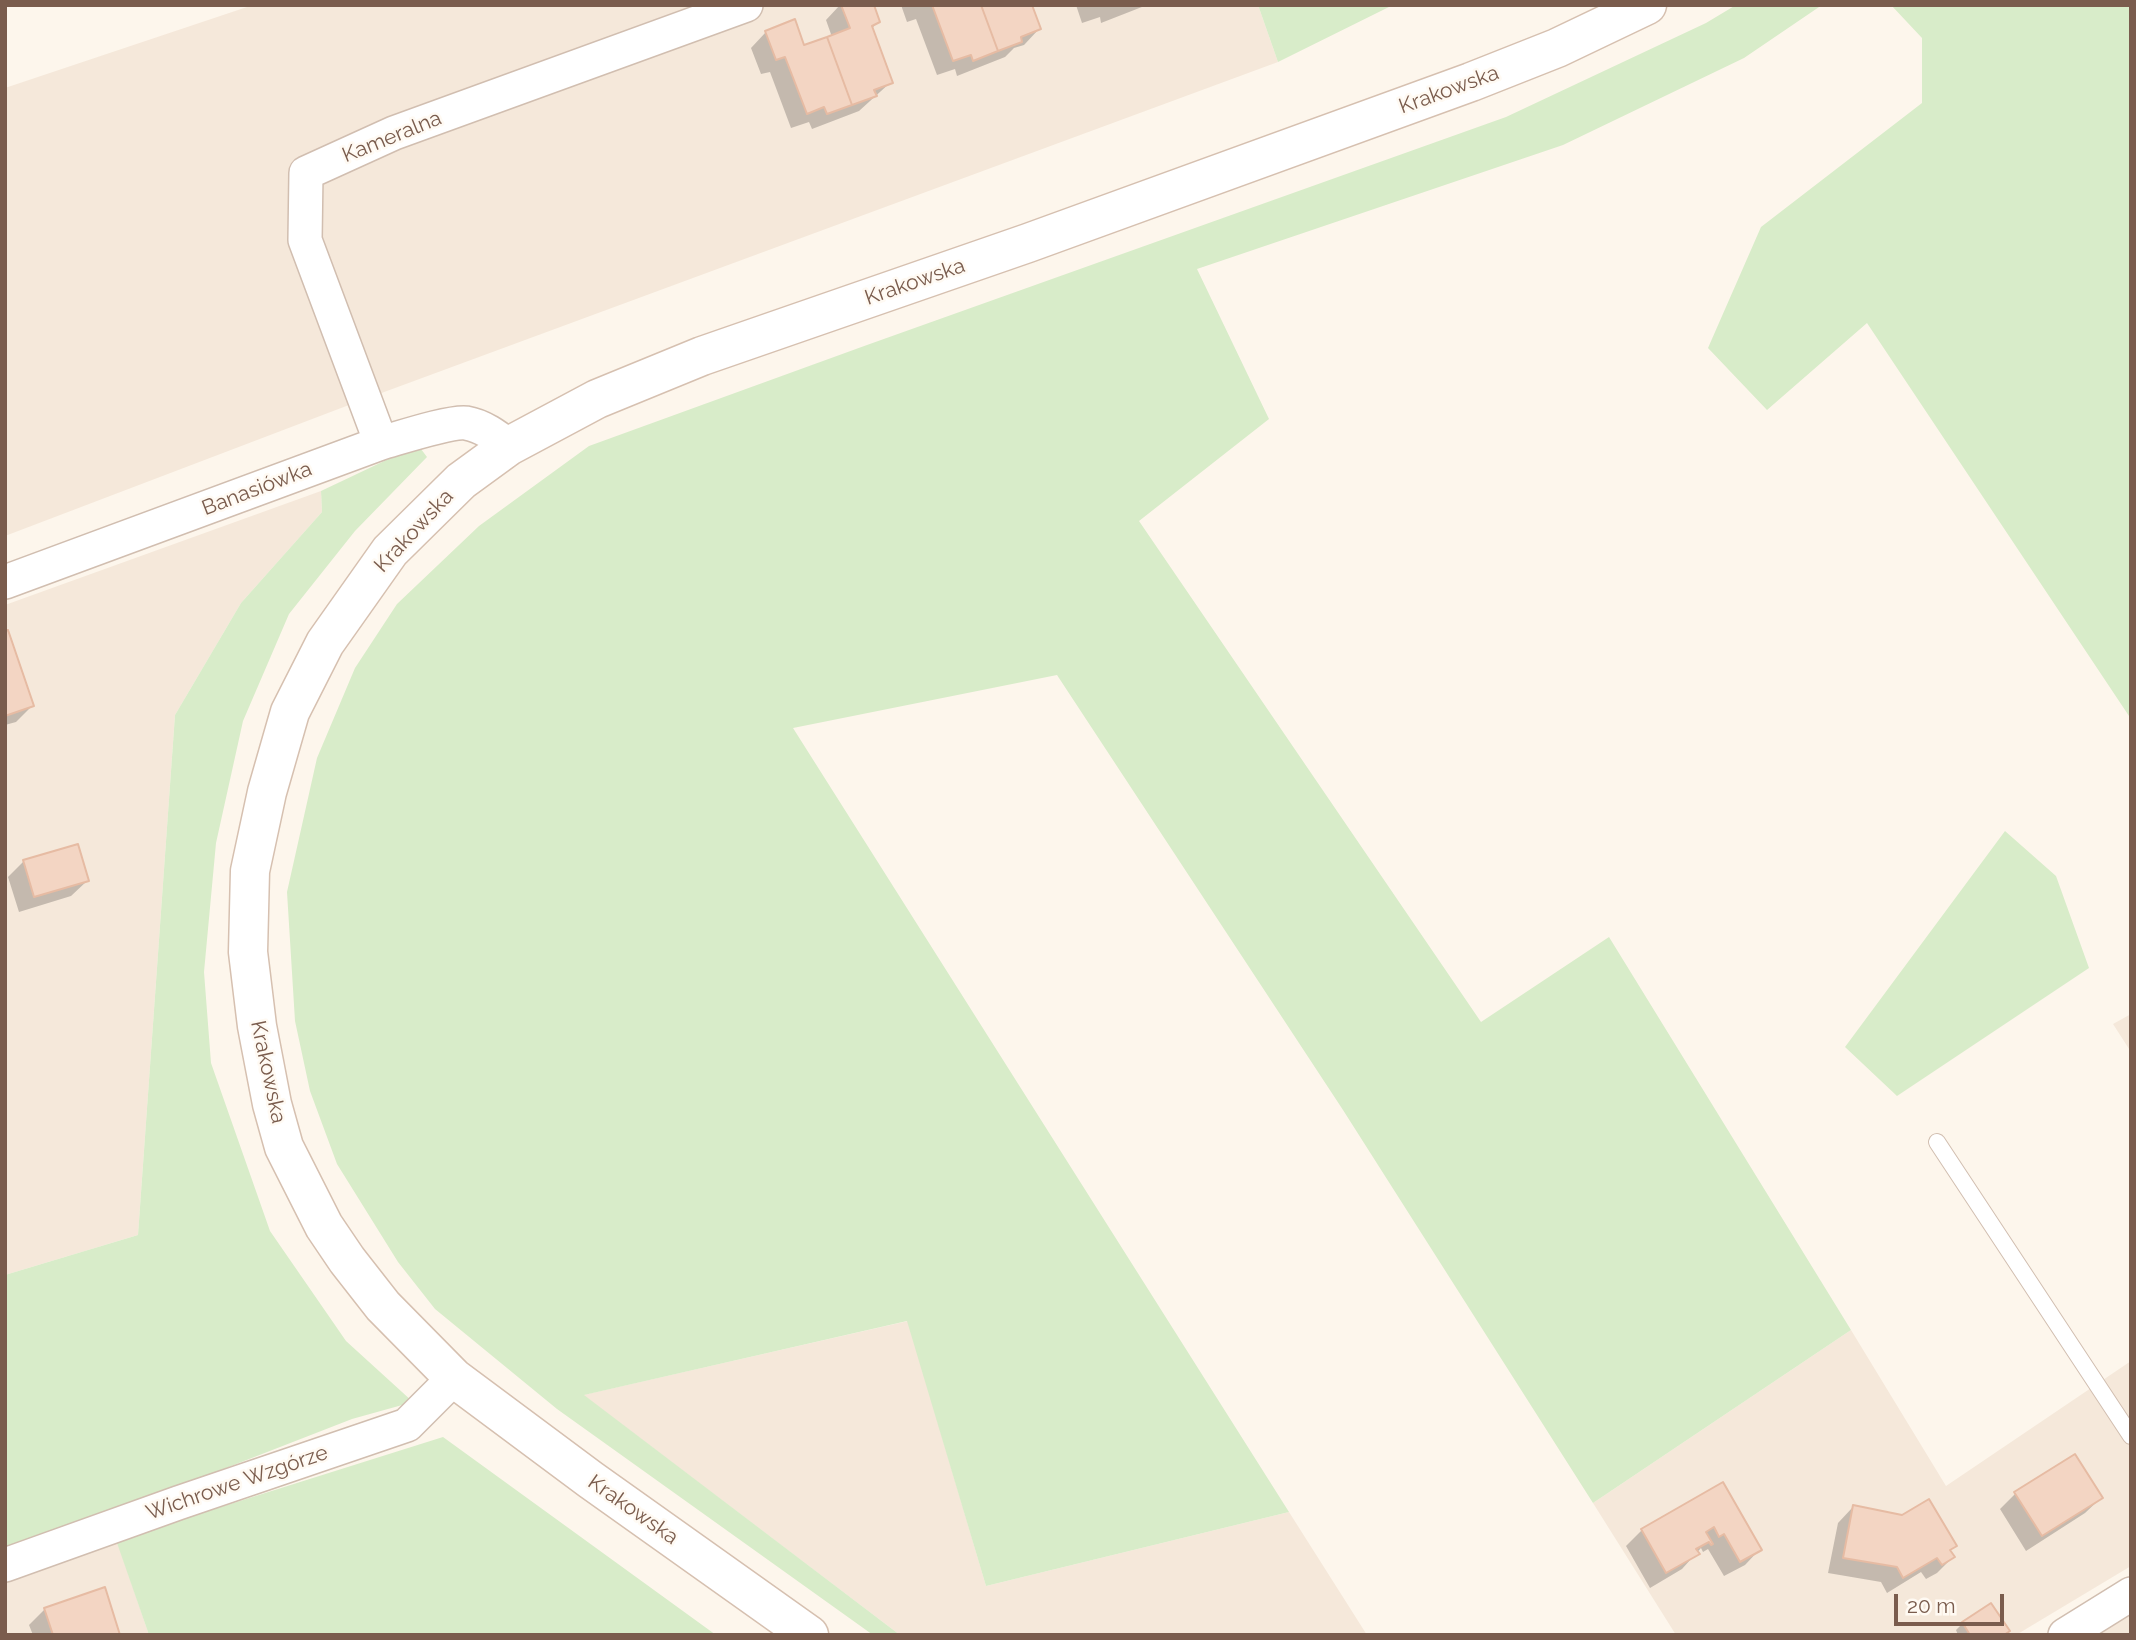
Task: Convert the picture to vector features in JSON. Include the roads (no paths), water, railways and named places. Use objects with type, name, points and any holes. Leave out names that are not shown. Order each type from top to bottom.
[{"type":"main road","name":"Krakowska","points":[[809,1635],[591,1480],[454,1378],[383,1306],[347,1260],[324,1226],[284,1147],[272,1104],[257,1026],[248,952],[250,871],[267,792],[290,712],[325,643],[390,551],[461,481],[509,446],[597,399],[702,356],[1053,234],[1471,82],[1557,48],[1647,5]]},
{"type":"street","name":"Kameralna","points":[[381,443],[304,240],[306,173],[394,133],[746,5]]},
{"type":"street","name":"Banasiówka","points":[[5,582],[381,443],[464,423],[489,430],[509,446]]},
{"type":"street","name":"Wichrowe Wzgórze","points":[[5,1565],[407,1424],[454,1378]]},
{"type":"street","points":[[2065,1635],[2131,1594]]},
{"type":"lane","points":[[1937,1142],[2131,1436]]}]
